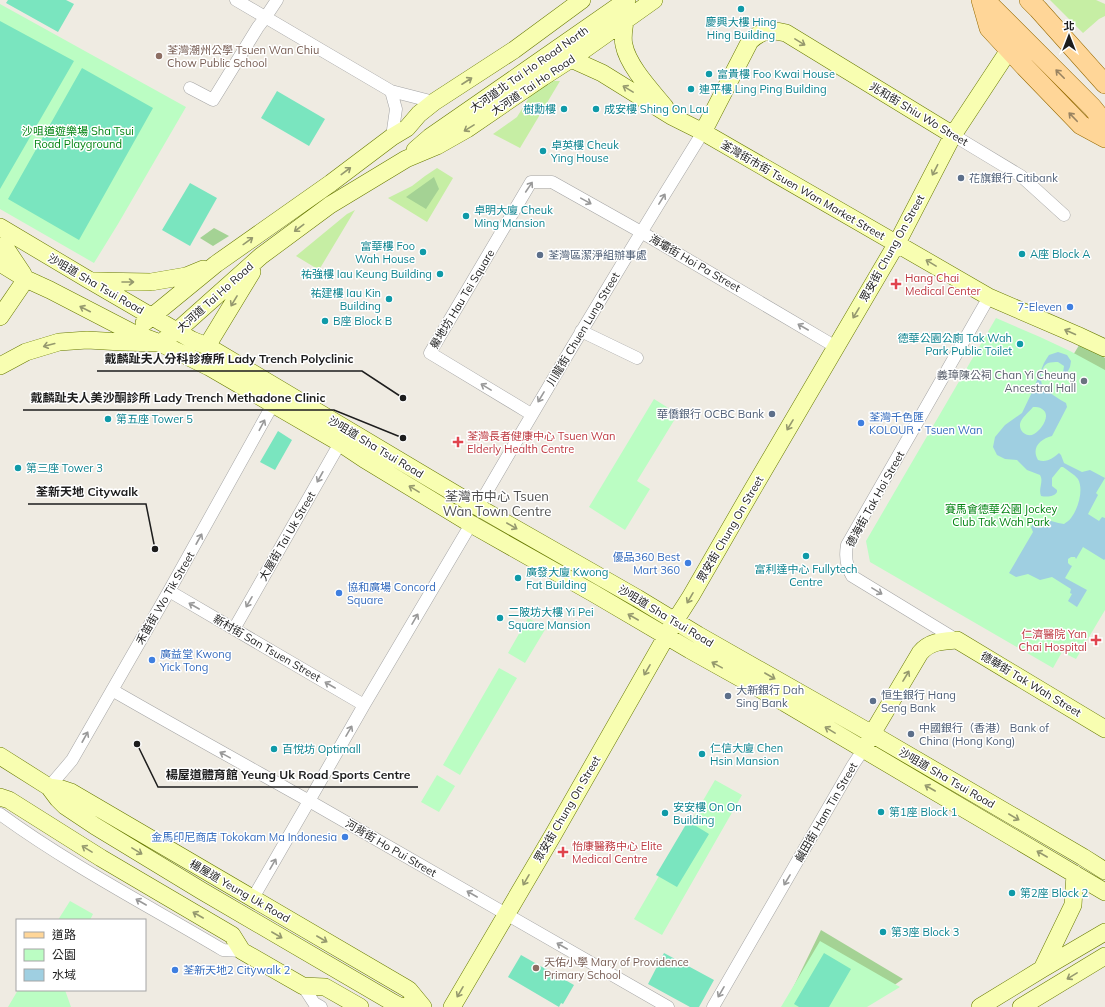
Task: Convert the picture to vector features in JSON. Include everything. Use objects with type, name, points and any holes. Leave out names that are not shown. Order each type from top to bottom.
[{"type":"main road","name":"大河道 Tai Ho Road","points":[[133,333],[216,264],[392,137],[407,128],[419,114],[434,102],[514,50],[582,0]]},
{"type":"main road","name":"大河道北 Tai Ho Road North","points":[[427,131],[454,109],[608,0]]},
{"type":"main road","name":"大河道北 Tai Ho Road North","points":[[427,131],[528,70],[627,0]]},
{"type":"main road","name":"大河道 Tai Ho Road","points":[[160,343],[177,332],[261,256],[330,205],[406,159],[437,146],[467,129],[571,59],[654,0]]},
{"type":"main road","points":[[981,0],[989,28],[1081,125],[1105,138]]},
{"type":"main road","points":[[985,0],[1092,107],[1105,123]]},
{"type":"main road","points":[[1029,0],[1105,84]]},
{"type":"main road","name":"荃灣街市街 Tsuen Wan Market Street","points":[[625,21],[623,37],[626,54],[634,67],[673,117]]},
{"type":"main road","name":"兆和街 Shiu Wo Street","points":[[764,31],[777,30],[786,33],[953,135]]},
{"type":"main road","name":"川龍街 Chuen Lung Street","points":[[703,132],[750,41],[756,35],[764,31]]},
{"type":"main road","name":"眾安街 Chung On Street","points":[[452,1007],[666,636],[688,601],[897,243],[953,135],[1009,50]]},
{"type":"main road","name":"荃灣街市街 Tsuen Wan Market Street","points":[[571,59],[602,73],[673,117],[703,132],[989,297],[1105,348]]},
{"type":"main road","name":"大河道 Tai Ho Road","points":[[406,159],[427,131],[407,128]]},
{"type":"main road","name":"沙咀道 Sha Tsui Road","points":[[0,227],[4,254],[26,280],[50,290],[133,333],[160,343],[209,367],[340,443],[471,524],[785,703],[1105,892]]},
{"type":"main road","name":"沙咀道 Sha Tsui Road","points":[[4,254],[89,280],[177,332],[207,346],[392,457],[698,635],[872,734],[1105,871]]},
{"type":"main road","points":[[207,346],[261,256]]},
{"type":"main road","points":[[89,280],[151,282],[186,276],[216,264]]},
{"type":"main road","points":[[0,317],[26,280]]},
{"type":"main road","points":[[0,366],[26,352],[59,342],[88,340],[160,343]]},
{"type":"main road","name":"德華街 Tak Wah Street","points":[[957,640],[1105,729]]},
{"type":"main road","name":"鹹田街 Ham Tin Street","points":[[863,750],[920,653],[933,643],[957,640]]},
{"type":"main road","name":"楊屋道 Yeung Uk Road","points":[[0,756],[49,787],[65,806],[95,826],[209,895],[392,1002],[399,1006],[408,1007]]},
{"type":"main road","name":"楊屋道 Yeung Uk Road","points":[[49,787],[71,792],[253,898],[406,988],[423,1007]]},
{"type":"main road","points":[[0,797],[9,800],[101,858],[232,934],[242,951],[303,986],[325,988],[360,1007]]},
{"type":"main road","points":[[1042,969],[1073,905],[1075,874]]},
{"type":"main road","points":[[980,1007],[1105,932]]},
{"type":"main road","points":[[1021,1007],[1105,956]]},
{"type":"street","points":[[236,0],[391,91],[434,102]]},
{"type":"street","points":[[190,88],[213,100],[258,27],[277,0]]},
{"type":"street","points":[[391,91],[396,109],[392,137]]},
{"type":"street","name":"川龍街 Chuen Lung Street","points":[[478,507],[531,414],[703,132]]},
{"type":"street","name":"兆和街 Shiu Wo Street","points":[[953,135],[1021,176],[1064,215]]},
{"type":"street","name":"鱟地坊 Hau Tei Square","points":[[531,414],[430,353],[531,182],[552,182]]},
{"type":"street","name":"海壩街 Hoi Pa Street","points":[[552,182],[641,232],[836,347]]},
{"type":"street","name":"德海街 Tak Hoi Street","points":[[957,640],[852,576],[849,570],[846,555],[847,545],[989,297]]},
{"type":"street","points":[[581,331],[637,358]]},
{"type":"street","name":"禾笛街 Wo Tik Street","points":[[49,787],[72,760],[169,591],[273,404]]},
{"type":"street","name":"大屋街 Tai Uk Street","points":[[234,629],[340,443]]},
{"type":"street","points":[[253,898],[364,705],[471,524]]},
{"type":"street","name":"新村街 San Tsuen Street","points":[[169,591],[364,705]]},
{"type":"street","name":"河背街 Ho Pui Street","points":[[112,690],[310,801],[668,1007]]},
{"type":"street","name":"鹹田街 Ham Tin Street","points":[[713,1007],[863,750]]},
{"type":"street","points":[[0,814],[18,828],[81,867],[223,950],[242,951]]},
{"type":"street","points":[[303,986],[314,1003],[321,1007]]},
{"type":"green space","points":[[8,0],[66,0],[74,4],[58,32],[6,3]]},
{"type":"green space","points":[[1050,0],[1096,0],[1105,4],[1105,16],[1099,19],[1083,33]]},
{"type":"green space","name":"沙咀道遊樂場 Sha Tsui Road Playground","points":[[0,4],[186,107],[94,263],[0,209]]},
{"type":"green space","points":[[0,21],[74,61],[0,189]]},
{"type":"green space","points":[[82,68],[153,108],[79,240],[8,199]]},
{"type":"green space","points":[[547,81],[560,81],[520,148],[493,134],[517,117],[530,96]]},
{"type":"green space","points":[[277,91],[325,119],[309,146],[261,118]]},
{"type":"green space","points":[[437,168],[453,178],[427,222],[388,198],[412,186]]},
{"type":"green space","points":[[434,177],[439,189],[426,209],[406,197]]},
{"type":"green space","points":[[190,183],[217,198],[190,246],[162,230]]},
{"type":"green space","points":[[355,210],[319,270],[296,256],[347,214]]},
{"type":"green space","points":[[214,228],[229,236],[213,246],[200,238]]},
{"type":"green space","name":"賽馬會德華公園 Jockey Club Tak Wah Park","points":[[996,318],[1070,351],[1105,370],[1105,610],[1076,659],[1062,652],[1053,668],[870,562],[866,541]]},
{"type":"green space","points":[[1081,342],[1105,358],[1105,431],[1064,370]]},
{"type":"green space","points":[[654,399],[678,414],[637,481],[650,489],[625,530],[589,507]]},
{"type":"green space","points":[[278,431],[292,440],[275,470],[260,462]]},
{"type":"green space","points":[[528,618],[546,628],[525,663],[508,653]]},
{"type":"green space","points":[[499,668],[517,678],[460,775],[443,765]]},
{"type":"green space","points":[[437,775],[455,786],[439,812],[421,802]]},
{"type":"green space","points":[[715,780],[742,795],[662,935],[634,919]]},
{"type":"green space","points":[[688,821],[709,834],[677,887],[656,875]]},
{"type":"green space","points":[[70,901],[93,914],[90,919],[59,919]]},
{"type":"green space","points":[[821,930],[903,979],[880,995],[790,994]]},
{"type":"green space","points":[[820,941],[900,987],[867,1007],[781,1007]]},
{"type":"green space","points":[[664,953],[714,980],[699,1007],[690,1007],[648,984]]},
{"type":"green space","points":[[824,953],[851,969],[829,1007],[799,1007],[794,1004]]},
{"type":"green space","points":[[521,955],[574,985],[563,1004],[561,1003],[559,1007],[508,977]]},
{"type":"green space","points":[[17,991],[65,991],[71,1007],[8,1007]]},
{"type":"water","points":[[1058,352],[1067,355],[1071,361],[1066,375],[1063,373],[1064,366],[1058,362],[1052,362],[1048,363],[1044,367],[1041,377],[1042,384],[1045,388],[1066,403],[1067,407],[1052,436],[1040,442],[1036,448],[1036,456],[1038,460],[1041,461],[1052,458],[1059,453],[1064,463],[1082,472],[1090,470],[1105,478],[1096,493],[1098,495],[1088,514],[1099,521],[1102,517],[1105,518],[1105,559],[1104,560],[1083,547],[1076,559],[1075,557],[1071,557],[1068,559],[1068,563],[1072,566],[1065,578],[1087,590],[1077,607],[1068,601],[1072,594],[1070,593],[1071,589],[1052,577],[1040,580],[1028,574],[1016,577],[1009,573],[1033,532],[1031,527],[1035,523],[1039,520],[1046,520],[1064,524],[1071,518],[1076,510],[1080,494],[1080,483],[1078,479],[1073,474],[1061,467],[1052,478],[1052,486],[1057,490],[1057,492],[1050,496],[1041,496],[1040,475],[1027,470],[1017,460],[1005,459],[997,455],[993,447],[995,437],[1005,425],[1022,413],[1044,363],[1049,355]],"holes":[[[1033,407],[1042,409],[1045,412],[1046,418],[1037,432],[1032,435],[1027,435],[1022,432],[1020,424],[1023,417]]]},
{"type":"place","name":"慶興大樓 Hing Hing Building","points":[[741,9]]},
{"type":"place","name":"荃灣潮州公學 Tsuen Wan Chiu Chow Public School","points":[[159,56]]},
{"type":"place","name":"富貴樓 Foo Kwai House","points":[[709,74]]},
{"type":"place","name":"連平樓 Ling Ping Building","points":[[691,89]]},
{"type":"place","name":"樹勳樓","points":[[564,109]]},
{"type":"place","name":"成安樓 Shing On Lau","points":[[596,109]]},
{"type":"place","name":"卓英樓 Cheuk Ying House","points":[[543,151]]},
{"type":"place","name":"花旗銀行 Citibank","points":[[961,178]]},
{"type":"place","name":"卓明大廈 Cheuk Ming Mansion","points":[[466,216]]},
{"type":"place","name":"富華樓 Foo Wah House","points":[[423,252]]},
{"type":"place","name":"A座 Block A","points":[[1022,254]]},
{"type":"place","name":"荃灣區潔淨組辦事處","points":[[540,255]]},
{"type":"place","name":"祐強樓 Iau Keung Building","points":[[440,274]]},
{"type":"place","name":"Hang Chai Medical Center","points":[[896,284]]},
{"type":"place","name":"祐建樓 Iau Kin Building","points":[[389,299]]},
{"type":"place","name":"7-Eleven","points":[[1070,307]]},
{"type":"place","name":"B座 Block B","points":[[325,321]]},
{"type":"place","name":"德華公園公廁 Tak Wah Park Public Toilet","points":[[1020,344]]},
{"type":"place","name":"義璋陳公祠 Chan Yi Cheung Ancestral Hall","points":[[1084,381]]},
{"type":"place","name":"戴麟趾夫人分科診療所 Lady Trench Polyclinic","points":[[403,398]]},
{"type":"place","name":"華僑銀行 OCBC Bank","points":[[772,414]]},
{"type":"place","name":"第五座 Tower 5","points":[[108,419]]},
{"type":"place","name":"荃灣千色匯 KOLOUR‧Tsuen Wan","points":[[861,423]]},
{"type":"place","name":"戴麟趾夫人美沙酮診所 Lady Trench Methadone Clinic","points":[[403,438]]},
{"type":"place","name":"荃灣長者健康中心 Tsuen Wan Elderly Health Centre","points":[[458,442]]},
{"type":"place","name":"第三座 Tower 3","points":[[18,468]]},
{"type":"place","name":"荃新天地 Citywalk","points":[[155,549]]},
{"type":"place","name":"富利達中心 Fullytech Centre","points":[[806,556]]},
{"type":"place","name":"優品360 Best Mart 360","points":[[688,563]]},
{"type":"place","name":"廣發大廈 Kwong Fat Building","points":[[518,578]]},
{"type":"place","name":"協和廣場 Concord Square","points":[[339,593]]},
{"type":"place","name":"二陂坊大樓 Yi Pei Square Mansion","points":[[500,618]]},
{"type":"place","name":"仁濟醫院 Yan Chai Hospital","points":[[1096,640]]},
{"type":"place","name":"廣益堂 Kwong Yick Tong","points":[[152,660]]},
{"type":"place","name":"大新銀行 Dah Sing Bank","points":[[728,696]]},
{"type":"place","name":"恒生銀行 Hang Seng Bank","points":[[873,701]]},
{"type":"place","name":"中國銀行（香港） Bank of China (Hong Kong)","points":[[911,734]]},
{"type":"place","name":"楊屋道體育館 Yeung Uk Road Sports Centre","points":[[137,744]]},
{"type":"place","name":"百悅坊 Optimall","points":[[274,749]]},
{"type":"place","name":"仁信大廈 Chen Hsin Mansion","points":[[702,754]]},
{"type":"place","name":"第1座 Block 1","points":[[881,812]]},
{"type":"place","name":"安安樓 On On Building","points":[[665,813]]},
{"type":"place","name":"金馬印尼商店 Tokokam Ma Indonesia","points":[[345,837]]},
{"type":"place","name":"怡康醫務中心 Elite Medical Centre","points":[[563,852]]},
{"type":"place","name":"第2座 Block 2","points":[[1012,893]]},
{"type":"place","name":"第3座 Block 3","points":[[883,932]]},
{"type":"place","name":"天佑小學 Mary of Providence Primary School","points":[[536,968]]},
{"type":"place","name":"荃新天地2 Citywalk 2","points":[[175,970]]},
{"type":"district","name":"荃灣市中心 Tsuen Wan Town Centre","points":[[497,504]]}]
